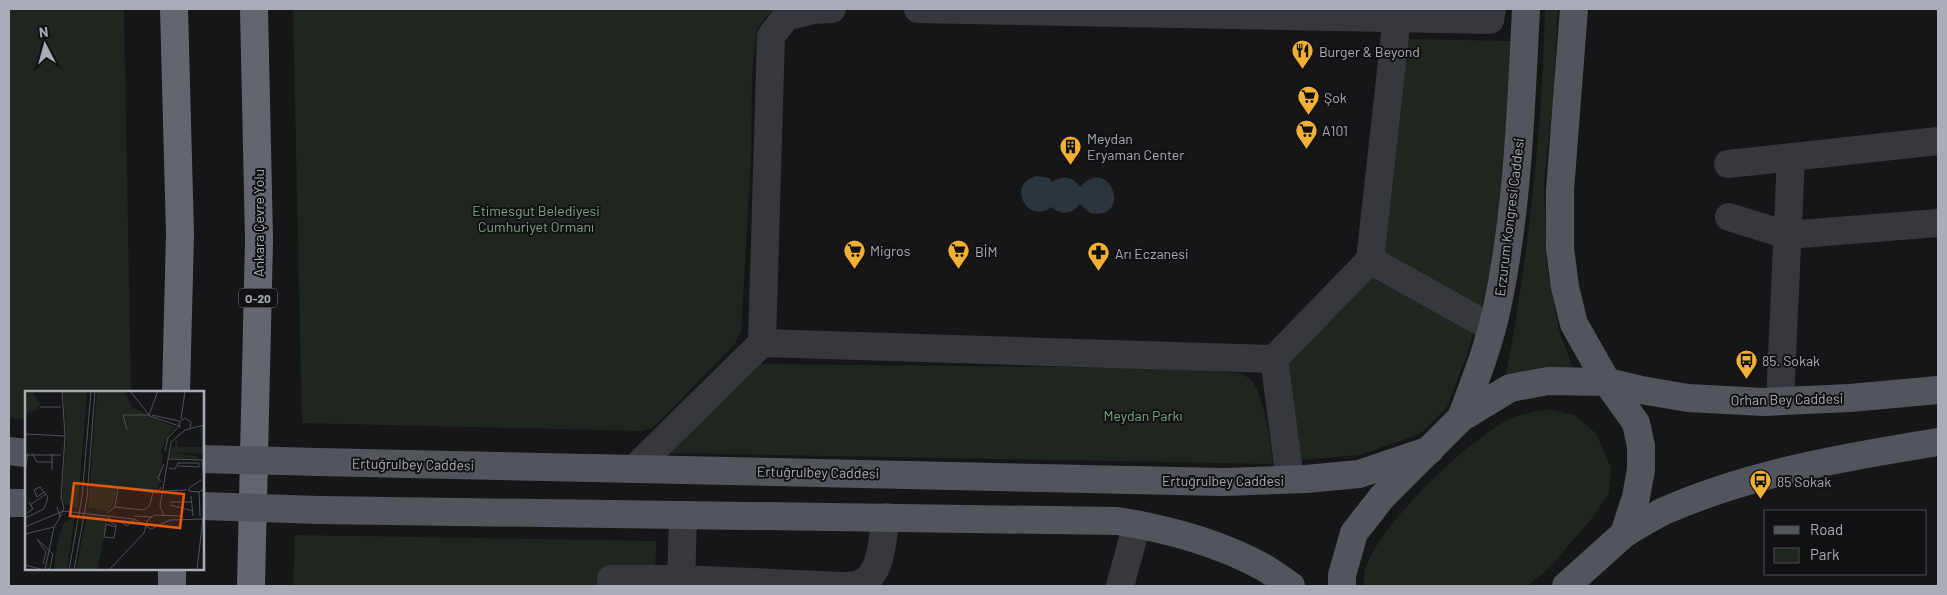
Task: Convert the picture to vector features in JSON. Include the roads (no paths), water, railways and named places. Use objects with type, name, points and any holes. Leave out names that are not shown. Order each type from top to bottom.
[{"type":"highway","points":[[174,9],[180,234],[176,391]]},
{"type":"highway","name":"Ankara Çevre Yolu","points":[[251,586],[259,240],[254,9]]},
{"type":"highway","points":[[172,570],[172,586]]},
{"type":"main road","name":"Erzurum Kongresi Caddesi","points":[[1461,418],[1484,359],[1498,304],[1506,255],[1515,181],[1526,9]]},
{"type":"main road","points":[[1574,9],[1560,190],[1560,248],[1565,287],[1574,324],[1607,382],[1636,423],[1640,446],[1641,470],[1636,497],[1624,534]]},
{"type":"main road","name":"Orhan Bey Caddesi","points":[[1461,418],[1510,388],[1548,381],[1607,382],[1688,398],[1780,401],[1850,398],[1938,390]]},
{"type":"main road","points":[[1342,586],[1342,574],[1354,533],[1382,497],[1461,418]]},
{"type":"main road","points":[[1566,586],[1624,534],[1670,509],[1699,497],[1753,480],[1823,462],[1938,442]]},
{"type":"main road","name":"Ertuğrulbey Caddesi","points":[[204,458],[1224,482],[1290,480],[1358,474],[1430,450]]},
{"type":"main road","points":[[9,451],[25,453]]},
{"type":"main road","points":[[9,503],[25,503]]},
{"type":"main road","points":[[204,506],[319,510],[1117,521],[1157,527],[1195,538],[1263,567],[1291,586]]},
{"type":"street","points":[[635,468],[762,343],[771,36],[786,17],[813,10],[832,9]]},
{"type":"street","points":[[918,9],[1490,20],[1492,9]]},
{"type":"street","points":[[762,343],[1274,358],[1370,260],[1397,17]]},
{"type":"street","points":[[1728,164],[1938,141]]},
{"type":"street","points":[[1780,401],[1791,157]]},
{"type":"street","points":[[1729,216],[1787,235],[1938,223]]},
{"type":"street","points":[[1370,260],[1492,328]]},
{"type":"street","points":[[1274,358],[1290,480]]},
{"type":"street","points":[[680,582],[683,514]]},
{"type":"street","points":[[611,578],[680,582],[852,586],[872,575],[877,568],[886,517]]},
{"type":"street","points":[[1120,586],[1137,524]]},
{"type":"place","name":"Burger & Beyond","points":[[1303,70]]},
{"type":"place","name":"Şok","points":[[1308,116]]},
{"type":"place","name":"A101","points":[[1306,149]]},
{"type":"place","name":"Meydan Eryaman Center","points":[[1071,165]]},
{"type":"place","name":"Migros","points":[[854,269]]},
{"type":"place","name":"BİM","points":[[959,270]]},
{"type":"place","name":"Arı Eczanesi","points":[[1099,272]]},
{"type":"place","name":"85. Sokak","points":[[1746,379]]},
{"type":"place","name":"85 Sokak","points":[[1761,500]]},
{"type":"park label","name":"Etimesgut Belediyesi Cumhuriyet Ormanı","points":[[536,218]]},
{"type":"park label","name":"Meydan Parkı","points":[[1143,415]]}]
